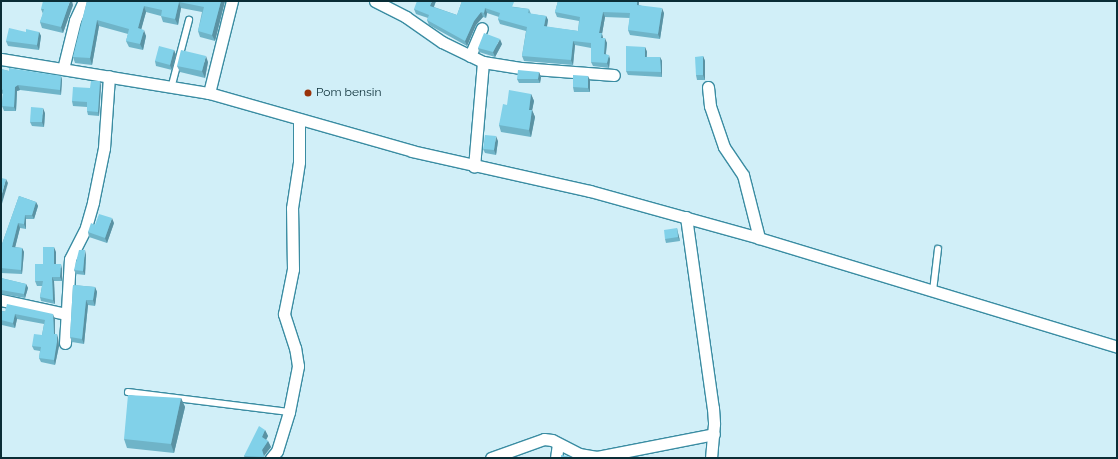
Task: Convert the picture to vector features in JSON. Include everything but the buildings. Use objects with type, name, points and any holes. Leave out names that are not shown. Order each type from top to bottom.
[{"type":"street","points":[[63,68],[75,20],[84,1]]},
{"type":"street","points":[[209,93],[232,1]]},
{"type":"street","points":[[375,1],[483,62],[521,68],[614,75]]},
{"type":"street","points":[[470,56],[482,28]]},
{"type":"street","points":[[1,59],[172,85],[209,93],[474,167],[590,191],[759,238],[1117,347]]},
{"type":"street","points":[[474,167],[483,62]]},
{"type":"street","points":[[65,343],[70,259],[93,202],[104,148],[109,76]]},
{"type":"street","points":[[708,87],[710,106],[724,147],[743,175],[759,238]]},
{"type":"street","points":[[272,458],[277,451],[289,412],[297,357],[284,314],[293,269],[292,208],[299,162],[299,119]]},
{"type":"street","points":[[686,217],[712,399],[714,434],[711,458]]},
{"type":"street","points":[[1,300],[66,314]]},
{"type":"street","points":[[491,458],[544,439],[552,440],[579,454],[598,457],[714,434]]},
{"type":"street","points":[[556,458],[558,444]]},
{"type":"lane","points":[[172,85],[188,20]]},
{"type":"lane","points":[[933,291],[938,249]]},
{"type":"lane","points":[[128,392],[289,412]]},
{"type":"place","name":"Pom bensin","points":[[308,93]]}]
